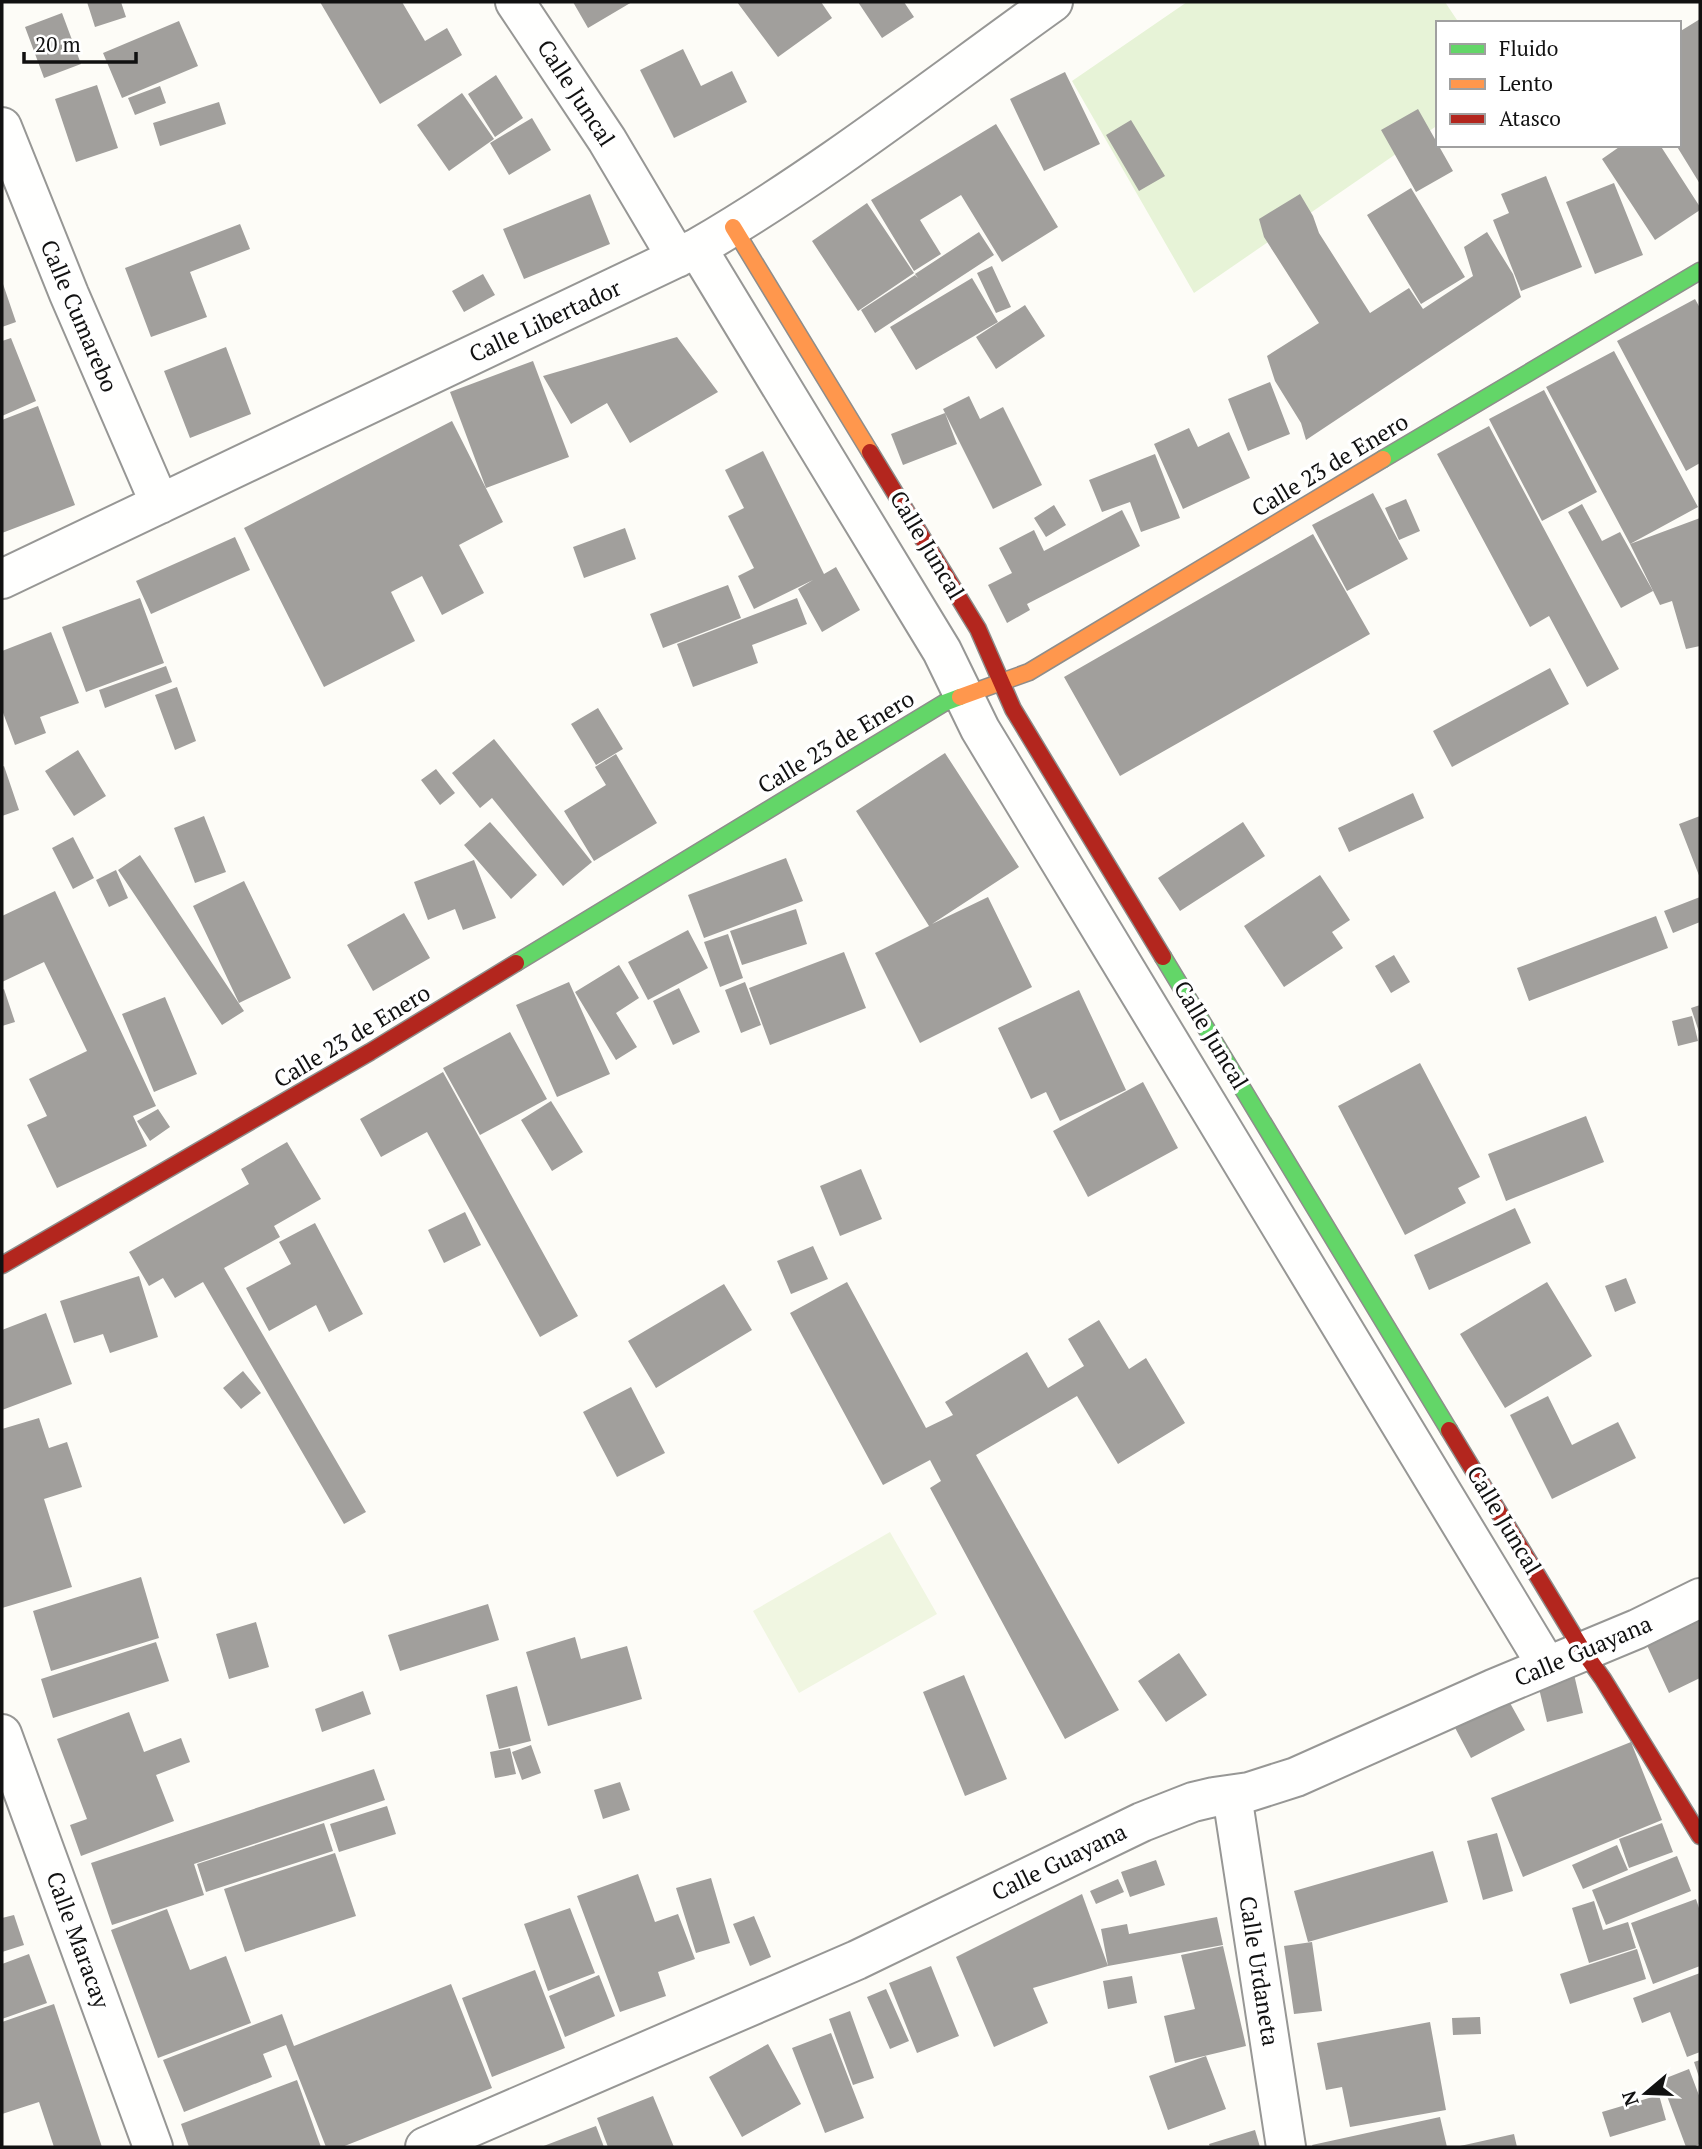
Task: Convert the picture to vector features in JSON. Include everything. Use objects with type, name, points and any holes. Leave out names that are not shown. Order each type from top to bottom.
[{"type":"street","name":"Calle Juncal","points":[[515,2],[607,140],[687,253],[942,651],[980,729],[1547,1666]]},
{"type":"street","name":"Calle Libertador","points":[[2,579],[687,253],[733,227],[806,179],[1054,2]]},
{"type":"street","name":"Calle Cumarebo","points":[[2,127],[69,294],[160,504]]},
{"type":"street","name":"Calle Juncal","points":[[733,227],[978,629],[1020,721],[1583,1651],[1700,1836]]},
{"type":"street","name":"Calle 23 de Enero","points":[[2,1265],[370,1052],[944,703],[1029,672],[1700,271]]},
{"type":"street","name":"Calle Guayana","points":[[425,2147],[857,1960],[1152,1818],[1193,1802],[1249,1792],[1296,1777],[1637,1629],[1700,1598]]},
{"type":"street","name":"Calle Maracay","points":[[2,1734],[153,2147]]},
{"type":"street","name":"Calle Urdaneta","points":[[1231,1795],[1286,2147]]},
{"type":"green space","points":[[1187,2],[1445,2],[1458,21],[1436,21],[1436,126],[1194,293],[1072,81]]},
{"type":"green space","points":[[890,1532],[937,1614],[799,1693],[753,1611]]},
{"type":"building","points":[[87,2],[121,2],[126,17],[95,27]]},
{"type":"building","points":[[320,2],[402,2],[425,41],[447,28],[462,55],[380,104]]},
{"type":"building","points":[[573,2],[632,2],[588,28]]},
{"type":"building","points":[[737,2],[821,2],[832,18],[778,57]]},
{"type":"building","points":[[858,2],[904,2],[914,17],[882,38]]},
{"type":"building","points":[[62,13],[81,64],[44,78],[25,27]]},
{"type":"building","points":[[1700,19],[1700,184],[1677,147],[1681,147],[1681,31]]},
{"type":"building","points":[[179,21],[198,66],[122,98],[103,53]]},
{"type":"building","points":[[683,49],[701,86],[732,71],[747,102],[674,138],[640,70]]},
{"type":"building","points":[[1065,72],[1100,144],[1044,171],[1010,99]]},
{"type":"building","points":[[496,75],[523,118],[495,137],[468,94]]},
{"type":"building","points":[[97,85],[118,148],[76,162],[55,99]]},
{"type":"building","points":[[160,86],[166,103],[135,115],[128,98]]},
{"type":"building","points":[[462,93],[494,139],[449,171],[417,125]]},
{"type":"building","points":[[219,102],[226,124],[160,146],[153,123]]},
{"type":"building","points":[[1418,109],[1436,141],[1436,147],[1439,147],[1453,171],[1416,192],[1381,130]]},
{"type":"building","points":[[532,118],[551,150],[509,175],[490,143]]},
{"type":"building","points":[[1131,120],[1165,176],[1139,191],[1106,135]]},
{"type":"building","points":[[996,124],[1058,227],[1002,262],[961,195],[920,220],[941,254],[914,271],[871,200]]},
{"type":"building","points":[[1619,147],[1661,147],[1700,210],[1655,240],[1602,159]]},
{"type":"building","points":[[1546,176],[1582,267],[1521,291],[1493,220],[1509,213],[1501,194]]},
{"type":"building","points":[[1614,183],[1643,255],[1595,274],[1566,202]]},
{"type":"building","points":[[1411,188],[1465,277],[1421,304],[1367,215]]},
{"type":"building","points":[[590,194],[610,244],[524,279],[503,229]]},
{"type":"building","points":[[1300,194],[1319,233],[1370,313],[1409,288],[1423,309],[1473,276],[1464,247],[1487,232],[1513,274],[1521,297],[1306,440],[1301,423],[1275,381],[1267,356],[1319,323],[1264,237],[1259,219]]},
{"type":"building","points":[[867,203],[914,273],[858,311],[812,241]]},
{"type":"building","points":[[240,224],[250,249],[190,272],[207,317],[151,337],[125,268]]},
{"type":"building","points":[[979,232],[994,255],[875,333],[861,310],[915,275],[918,278],[915,274]]},
{"type":"building","points":[[992,266],[1011,307],[996,313],[977,273]]},
{"type":"building","points":[[483,274],[495,295],[464,312],[452,291]]},
{"type":"building","points":[[972,278],[998,322],[916,370],[890,327]]},
{"type":"building","points":[[2,281],[16,322],[2,327]]},
{"type":"building","points":[[1695,299],[1700,308],[1700,463],[1686,471],[1617,341]]},
{"type":"building","points":[[1025,305],[1045,336],[996,369],[976,337]]},
{"type":"building","points":[[677,337],[718,392],[630,443],[607,403],[571,424],[543,376]]},
{"type":"building","points":[[11,338],[36,401],[2,416],[2,341]]},
{"type":"building","points":[[226,347],[251,414],[190,438],[164,371]]},
{"type":"building","points":[[1614,351],[1698,507],[1630,544],[1546,387]]},
{"type":"building","points":[[533,361],[569,457],[486,488],[450,392]]},
{"type":"building","points":[[1270,382],[1290,434],[1248,451],[1228,399]]},
{"type":"building","points":[[1544,390],[1597,492],[1542,521],[1489,419]]},
{"type":"building","points":[[969,396],[980,419],[1003,407],[1042,485],[993,509],[943,409]]},
{"type":"building","points":[[38,406],[75,505],[2,533],[2,420]]},
{"type":"building","points":[[945,413],[957,444],[903,465],[891,434]]},
{"type":"building","points":[[452,421],[503,522],[459,545],[484,593],[442,615],[422,576],[391,592],[415,641],[324,687],[244,528]]},
{"type":"building","points":[[1489,426],[1619,669],[1587,687],[1549,616],[1530,627],[1437,454]]},
{"type":"building","points":[[1189,428],[1198,447],[1229,432],[1250,478],[1183,509],[1154,444]]},
{"type":"building","points":[[763,451],[824,574],[836,567],[860,610],[822,632],[798,589],[813,580],[754,609],[738,576],[754,568],[728,516],[744,508],[725,470]]},
{"type":"building","points":[[1155,454],[1180,518],[1141,532],[1130,502],[1102,512],[1089,480]]},
{"type":"building","points":[[1373,493],[1408,559],[1347,591],[1312,525]]},
{"type":"building","points":[[1406,499],[1420,531],[1399,540],[1385,508]]},
{"type":"building","points":[[1582,504],[1602,541],[1620,532],[1653,591],[1621,608],[1568,512]]},
{"type":"building","points":[[1054,505],[1066,525],[1046,537],[1034,518]]},
{"type":"building","points":[[1122,510],[1140,546],[1027,604],[1030,610],[1007,623],[988,585],[1012,573],[999,548],[1034,530],[1044,551]]},
{"type":"building","points":[[1700,518],[1700,646],[1686,649],[1672,601],[1660,605],[1630,544]]},
{"type":"building","points":[[625,528],[636,559],[584,578],[573,547]]},
{"type":"building","points":[[1313,534],[1370,634],[1120,776],[1064,677]]},
{"type":"building","points":[[235,537],[250,570],[151,614],[136,581]]},
{"type":"building","points":[[728,585],[741,618],[663,648],[650,614]]},
{"type":"building","points":[[140,598],[164,663],[86,692],[62,627]]},
{"type":"building","points":[[797,598],[807,624],[752,645],[758,663],[693,687],[677,644]]},
{"type":"building","points":[[51,632],[79,703],[40,717],[46,733],[15,745],[2,710],[2,651]]},
{"type":"building","points":[[166,666],[172,682],[105,708],[99,690]]},
{"type":"building","points":[[1550,668],[1569,704],[1452,767],[1433,731]]},
{"type":"building","points":[[177,687],[196,741],[175,750],[155,695]]},
{"type":"building","points":[[598,708],[623,749],[596,765],[571,724]]},
{"type":"building","points":[[494,739],[592,862],[563,886],[492,798],[480,808],[452,773]]},
{"type":"building","points":[[78,750],[106,796],[74,816],[45,771]]},
{"type":"building","points":[[945,753],[1019,867],[932,924],[988,897],[1032,987],[920,1043],[875,953],[929,926],[856,811]]},
{"type":"building","points":[[616,754],[657,823],[594,861],[564,811],[606,785],[595,767]]},
{"type":"building","points":[[4,766],[19,810],[2,816],[2,767]]},
{"type":"building","points":[[436,769],[455,793],[440,805],[421,780]]},
{"type":"building","points":[[1413,793],[1424,818],[1349,852],[1338,828]]},
{"type":"building","points":[[204,816],[226,872],[195,883],[174,828]]},
{"type":"building","points":[[1700,816],[1700,878],[1679,824]]},
{"type":"building","points":[[490,822],[537,875],[511,899],[464,845]]},
{"type":"building","points":[[1243,822],[1265,856],[1180,911],[1158,878]]},
{"type":"building","points":[[73,837],[94,878],[73,889],[52,848]]},
{"type":"building","points":[[140,855],[244,1011],[222,1025],[118,870]]},
{"type":"building","points":[[786,858],[803,901],[704,938],[688,895]]},
{"type":"building","points":[[474,860],[496,918],[463,930],[455,909],[428,920],[414,882]]},
{"type":"building","points":[[116,870],[128,898],[109,907],[96,880]]},
{"type":"building","points":[[1320,875],[1350,920],[1332,932],[1343,948],[1284,987],[1244,926]]},
{"type":"building","points":[[244,881],[291,978],[239,1003],[193,906]]},
{"type":"building","points":[[55,891],[156,1106],[133,1116],[147,1146],[57,1188],[27,1125],[47,1116],[29,1079],[87,1051],[44,962],[2,982],[2,916]]},
{"type":"building","points":[[1700,897],[1700,922],[1673,933],[1664,911]]},
{"type":"building","points":[[796,909],[807,944],[742,965],[730,931]]},
{"type":"building","points":[[404,913],[430,958],[373,991],[347,945]]},
{"type":"building","points":[[1656,916],[1668,948],[1529,1001],[1517,968]]},
{"type":"building","points":[[688,930],[708,968],[648,1000],[628,962]]},
{"type":"building","points":[[728,934],[743,978],[720,987],[704,942]]},
{"type":"building","points":[[844,952],[866,1008],[770,1045],[749,988]]},
{"type":"building","points":[[1394,955],[1410,982],[1391,993],[1375,966]]},
{"type":"building","points":[[619,965],[639,998],[616,1013],[637,1047],[616,1060],[575,992]]},
{"type":"building","points":[[569,982],[610,1074],[557,1097],[516,1005]]},
{"type":"building","points":[[745,982],[761,1025],[741,1033],[725,990]]},
{"type":"building","points":[[679,988],[700,1032],[673,1045],[653,1001]]},
{"type":"building","points":[[4,989],[15,1022],[2,1026],[2,990]]},
{"type":"building","points":[[1079,990],[1126,1090],[1060,1121],[1046,1092],[1031,1099],[998,1028]]},
{"type":"building","points":[[165,997],[197,1074],[154,1092],[122,1014]]},
{"type":"building","points":[[1700,1005],[1700,1035],[1691,1008]]},
{"type":"building","points":[[1692,1016],[1698,1041],[1678,1046],[1672,1021]]},
{"type":"building","points":[[510,1032],[547,1099],[480,1135],[443,1068]]},
{"type":"building","points":[[1420,1063],[1480,1177],[1458,1188],[1466,1203],[1405,1235],[1338,1106]]},
{"type":"building","points":[[443,1072],[578,1316],[540,1337],[427,1132],[381,1157],[360,1119]]},
{"type":"building","points":[[1143,1082],[1178,1148],[1088,1197],[1053,1131]]},
{"type":"building","points":[[551,1101],[583,1152],[552,1171],[521,1120]]},
{"type":"building","points":[[158,1109],[170,1127],[150,1141],[137,1121]]},
{"type":"building","points":[[1586,1116],[1604,1162],[1506,1201],[1488,1154]]},
{"type":"building","points":[[287,1142],[321,1199],[274,1226],[280,1237],[224,1268],[366,1512],[344,1524],[203,1282],[175,1298],[163,1278],[149,1286],[129,1252],[249,1184],[241,1169]]},
{"type":"building","points":[[861,1169],[882,1219],[840,1236],[820,1186]]},
{"type":"building","points":[[1515,1208],[1531,1243],[1429,1290],[1414,1255]]},
{"type":"building","points":[[465,1212],[481,1245],[444,1263],[428,1230]]},
{"type":"building","points":[[315,1223],[363,1314],[329,1332],[316,1305],[269,1331],[246,1288],[291,1264],[279,1242]]},
{"type":"building","points":[[813,1246],[828,1279],[791,1294],[777,1261]]},
{"type":"building","points":[[139,1276],[158,1337],[110,1353],[103,1334],[74,1343],[60,1301]]},
{"type":"building","points":[[1626,1278],[1636,1303],[1615,1312],[1605,1286]]},
{"type":"building","points":[[847,1282],[926,1428],[953,1415],[945,1402],[1027,1352],[1048,1388],[1084,1366],[1068,1339],[1099,1320],[1129,1369],[1146,1358],[1185,1423],[1118,1464],[1077,1396],[976,1455],[1119,1710],[1065,1739],[930,1488],[941,1481],[930,1460],[883,1485],[790,1313]]},
{"type":"building","points":[[1547,1282],[1592,1356],[1505,1408],[1460,1334]]},
{"type":"building","points":[[724,1284],[752,1330],[656,1388],[628,1341]]},
{"type":"building","points":[[46,1313],[72,1384],[2,1410],[2,1330]]},
{"type":"building","points":[[243,1371],[261,1393],[241,1409],[223,1388]]},
{"type":"building","points":[[631,1387],[665,1453],[617,1477],[583,1412]]},
{"type":"building","points":[[1548,1396],[1572,1445],[1618,1422],[1636,1458],[1552,1499],[1510,1415]]},
{"type":"building","points":[[39,1418],[49,1448],[67,1442],[82,1487],[44,1499],[72,1587],[2,1608],[2,1429]]},
{"type":"building","points":[[141,1577],[159,1638],[51,1671],[33,1611]]},
{"type":"building","points":[[1700,1600],[1700,1678],[1669,1693],[1639,1628]]},
{"type":"building","points":[[488,1604],[499,1640],[400,1671],[388,1635]]},
{"type":"building","points":[[256,1622],[269,1667],[229,1679],[216,1634]]},
{"type":"building","points":[[575,1637],[581,1659],[627,1646],[642,1699],[548,1726],[526,1652]]},
{"type":"building","points":[[156,1642],[169,1681],[53,1718],[41,1679]]},
{"type":"building","points":[[1179,1653],[1207,1695],[1166,1722],[1138,1681]]},
{"type":"building","points":[[1573,1670],[1583,1713],[1547,1722],[1537,1680]]},
{"type":"building","points":[[964,1675],[1007,1779],[965,1796],[923,1692]]},
{"type":"building","points":[[517,1686],[531,1741],[499,1749],[486,1695]]},
{"type":"building","points":[[363,1691],[371,1714],[322,1732],[315,1709]]},
{"type":"building","points":[[1505,1694],[1525,1730],[1471,1758],[1452,1722]]},
{"type":"building","points":[[129,1712],[144,1752],[181,1738],[190,1762],[156,1775],[174,1821],[81,1856],[70,1825],[87,1819],[57,1739]]},
{"type":"building","points":[[1631,1742],[1662,1820],[1523,1877],[1491,1798]]},
{"type":"building","points":[[531,1745],[541,1773],[522,1780],[512,1752]]},
{"type":"building","points":[[510,1748],[516,1774],[495,1778],[490,1752]]},
{"type":"building","points":[[374,1769],[385,1800],[194,1864],[204,1895],[112,1925],[91,1863]]},
{"type":"building","points":[[620,1782],[630,1810],[603,1819],[594,1790]]},
{"type":"building","points":[[387,1806],[396,1834],[339,1852],[330,1824]]},
{"type":"building","points":[[324,1823],[333,1851],[206,1892],[197,1864]]},
{"type":"building","points":[[1662,1823],[1673,1852],[1629,1868],[1619,1839]]},
{"type":"building","points":[[1497,1833],[1513,1891],[1483,1900],[1467,1841]]},
{"type":"building","points":[[1617,1845],[1628,1870],[1583,1889],[1572,1865]]},
{"type":"building","points":[[1433,1851],[1448,1902],[1308,1942],[1294,1891]]},
{"type":"building","points":[[335,1853],[356,1916],[245,1952],[224,1889]]},
{"type":"building","points":[[1677,1856],[1691,1891],[1606,1925],[1592,1890]]},
{"type":"building","points":[[1156,1860],[1165,1885],[1130,1897],[1121,1872]]},
{"type":"building","points":[[638,1874],[655,1922],[678,1914],[695,1959],[658,1972],[666,1996],[620,2012],[577,1896]]},
{"type":"building","points":[[711,1878],[730,1943],[696,1953],[676,1888]]},
{"type":"building","points":[[1118,1879],[1124,1892],[1096,1904],[1090,1891]]},
{"type":"building","points":[[1082,1894],[1108,1966],[1033,1988],[1048,2023],[994,2047],[956,1957]]},
{"type":"building","points":[[1696,1899],[1700,1911],[1700,1966],[1653,1984],[1631,1923]]},
{"type":"building","points":[[1594,1901],[1603,1930],[1628,1922],[1636,1948],[1589,1963],[1572,1908]]},
{"type":"building","points":[[570,1908],[595,1973],[548,1991],[524,1924]]},
{"type":"building","points":[[167,1909],[190,1970],[226,1956],[251,2023],[158,2058],[111,1930]]},
{"type":"building","points":[[14,1915],[24,1945],[2,1952],[2,1918]]},
{"type":"building","points":[[754,1916],[771,1957],[750,1966],[733,1924]]},
{"type":"building","points":[[1217,1917],[1223,1945],[1108,1966],[1101,1929],[1127,1924],[1129,1934]]},
{"type":"building","points":[[1312,1942],[1322,2011],[1294,2014],[1284,1946]]},
{"type":"building","points":[[1223,1946],[1246,2046],[1175,2063],[1164,2016],[1195,2009],[1181,1955]]},
{"type":"building","points":[[1637,1949],[1646,1979],[1570,2004],[1560,1974]]},
{"type":"building","points":[[29,1954],[47,2003],[2,2019],[2,1964]]},
{"type":"building","points":[[931,1966],[959,2036],[917,2053],[889,1983]]},
{"type":"building","points":[[535,1970],[565,2048],[492,2077],[462,1998]]},
{"type":"building","points":[[1700,1973],[1700,2052],[1687,2057],[1670,2012],[1642,2023],[1633,1998]]},
{"type":"building","points":[[599,1975],[615,2016],[565,2037],[549,1996]]},
{"type":"building","points":[[1132,1976],[1137,2003],[1108,2009],[1103,1981]]},
{"type":"building","points":[[451,1984],[492,2088],[342,2147],[326,2147],[286,2045],[263,2054],[272,2077],[184,2112],[163,2060],[282,2014],[294,2046]]},
{"type":"building","points":[[886,1989],[909,2041],[890,2049],[867,1997]]},
{"type":"building","points":[[54,2004],[102,2147],[54,2147],[39,2102],[2,2114],[2,2022]]},
{"type":"building","points":[[850,2011],[874,2078],[853,2085],[829,2019]]},
{"type":"building","points":[[1480,2017],[1481,2034],[1453,2035],[1452,2018]]},
{"type":"building","points":[[1430,2022],[1446,2110],[1350,2127],[1342,2087],[1326,2090],[1317,2043]]},
{"type":"building","points":[[831,2033],[864,2118],[825,2133],[792,2048]]},
{"type":"building","points":[[768,2044],[801,2104],[742,2137],[709,2077]]},
{"type":"building","points":[[1206,2056],[1226,2109],[1168,2130],[1149,2076]]},
{"type":"building","points":[[1700,2060],[1700,2080],[1694,2062]]},
{"type":"building","points":[[1689,2069],[1700,2098],[1700,2144],[1693,2147],[1686,2147],[1661,2080]]},
{"type":"building","points":[[297,2080],[321,2147],[189,2147],[181,2124]]},
{"type":"building","points":[[1659,2095],[1666,2120],[1610,2137],[1602,2112]]},
{"type":"building","points":[[653,2096],[674,2147],[608,2147],[597,2118]]},
{"type":"building","points":[[1440,2117],[1447,2147],[1312,2145]]},
{"type":"building","points":[[596,2126],[604,2147],[541,2147]]},
{"type":"building","points":[[1255,2130],[1260,2147],[1210,2147],[1209,2144]]},
{"type":"building","points":[[1514,2134],[1517,2147],[1460,2147],[1460,2146]]},
{"type":"traffic: fast","points":[[1383,459],[1700,271]]},
{"type":"traffic: fast","points":[[516,963],[944,703],[960,697]]},
{"type":"traffic: fast","points":[[1163,957],[1449,1430]]},
{"type":"traffic: slow","points":[[733,227],[870,452]]},
{"type":"traffic: slow","points":[[960,697],[1029,672],[1383,459]]},
{"type":"traffic: jam","points":[[870,452],[978,629],[1013,709],[1163,957]]},
{"type":"traffic: jam","points":[[2,1265],[370,1052],[516,963]]},
{"type":"traffic: jam","points":[[1449,1430],[1583,1651],[1700,1836]]}]
